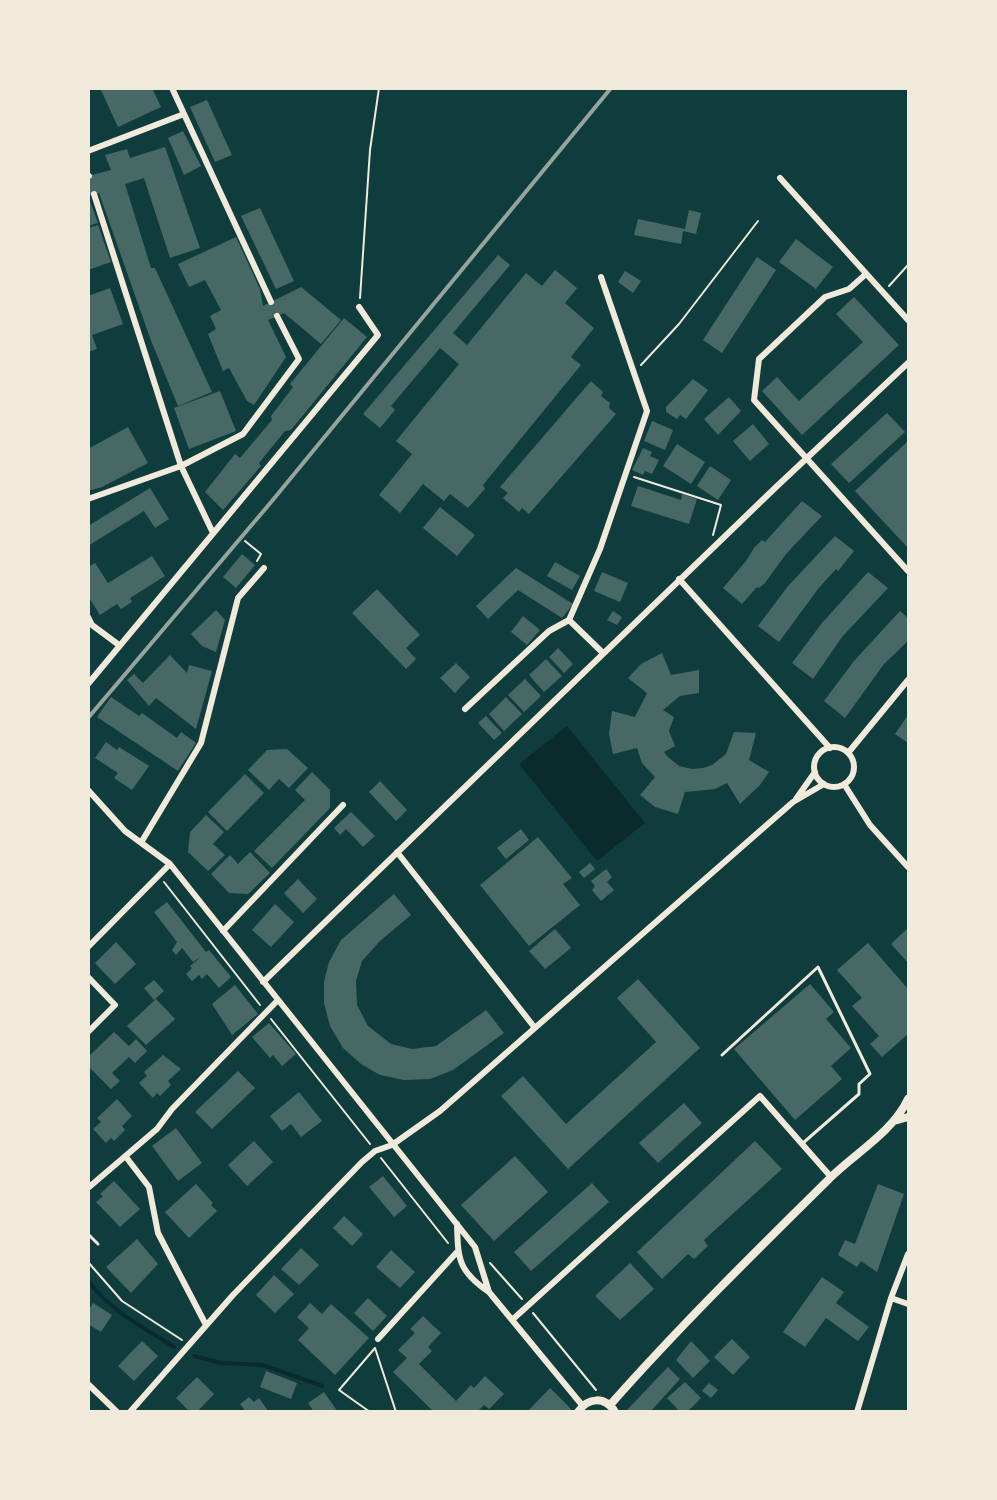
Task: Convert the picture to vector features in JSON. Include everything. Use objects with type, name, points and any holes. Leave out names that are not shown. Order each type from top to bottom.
[{"type":"street","points":[[172,88],[271,302]]},
{"type":"street","points":[[88,151],[184,114]]},
{"type":"street","points":[[780,178],[909,320]]},
{"type":"street","points":[[94,194],[181,466],[213,533]]},
{"type":"street","points":[[866,274],[849,289],[825,297],[759,359],[754,400],[909,571]]},
{"type":"street","points":[[465,710],[549,631],[569,620],[600,549],[647,411],[601,278]]},
{"type":"street","points":[[88,684],[378,335],[359,307]]},
{"type":"street","points":[[88,499],[181,466],[243,434],[299,359],[277,316]]},
{"type":"street","points":[[263,982],[679,579],[909,363]]},
{"type":"street","points":[[142,841],[201,743],[238,598],[264,568]]},
{"type":"street","points":[[679,579],[830,748]]},
{"type":"street","points":[[88,617],[92,625],[119,645]]},
{"type":"street","points":[[569,620],[603,653]]},
{"type":"street","points":[[848,753],[909,680]]},
{"type":"street","points":[[830,748],[843,749],[848,753],[854,770],[844,784],[833,787],[824,784],[815,772],[814,766],[819,754],[830,748]]},
{"type":"street","points":[[793,802],[815,772]]},
{"type":"street","points":[[130,1412],[206,1325],[362,1162],[375,1151],[392,1145],[440,1111],[793,802],[824,784]]},
{"type":"street","points":[[844,784],[870,825],[909,867]]},
{"type":"street","points":[[88,790],[124,831],[142,841],[170,864],[392,1145],[457,1223],[475,1247],[489,1292]]},
{"type":"street","points":[[223,931],[343,805]]},
{"type":"street","points":[[397,852],[536,1028]]},
{"type":"street","points":[[88,947],[170,864]]},
{"type":"street","points":[[88,977],[115,1005],[88,1032]]},
{"type":"street","points":[[88,1188],[157,1129],[172,1109],[278,1000]]},
{"type":"street","points":[[512,1320],[759,1096],[831,1177]]},
{"type":"street","points":[[457,1223],[459,1261],[476,1283],[489,1292],[580,1408],[599,1400],[612,1408],[716,1290],[831,1177],[894,1121],[909,1099]]},
{"type":"street","points":[[894,1121],[909,1117]]},
{"type":"street","points":[[126,1156],[149,1187],[158,1233],[206,1325]]},
{"type":"street","points":[[378,1339],[457,1251]]},
{"type":"street","points":[[857,1412],[891,1298],[909,1254]]},
{"type":"street","points":[[891,1298],[909,1304]]},
{"type":"street","points":[[90,1388],[117,1412]]},
{"type":"lane","points":[[722,1054],[818,967],[870,1074],[859,1084],[859,1094],[802,1145]]},
{"type":"lane","points":[[88,1234],[98,1244]]},
{"type":"path","points":[[359,307],[370,150],[378,88]]},
{"type":"path","points":[[633,373],[680,324],[758,221]]},
{"type":"path","points":[[883,292],[909,265]]},
{"type":"path","points":[[626,475],[721,505],[711,533],[719,542]]},
{"type":"path","points":[[245,541],[261,554]]},
{"type":"path","points":[[88,1262],[122,1301],[189,1344]]},
{"type":"path","points":[[370,1412],[339,1390],[375,1348],[378,1339]]},
{"type":"path","points":[[375,1348],[396,1412]]},
{"type":"water","points":[[567,726],[645,823],[597,861],[519,764]]},
{"type":"building","points":[[100,88],[152,88],[161,107],[118,127]]},
{"type":"building","points":[[207,100],[232,155],[215,162],[190,107]]},
{"type":"building","points":[[183,131],[201,166],[184,175],[168,138]]},
{"type":"building","points":[[165,147],[200,248],[170,258],[144,178],[125,184],[151,268],[155,268],[212,392],[178,406],[150,338],[99,193],[88,196],[88,176],[111,170],[105,155],[127,149],[130,158]]},
{"type":"building","points":[[88,196],[98,223],[88,226]]},
{"type":"building","points":[[260,208],[294,281],[276,289],[241,216]]},
{"type":"building","points":[[689,210],[701,213],[696,234],[683,231],[681,244],[634,235],[638,219],[685,229]]},
{"type":"building","points":[[98,225],[111,262],[88,270],[88,228]]},
{"type":"building","points":[[236,237],[260,289],[263,306],[301,287],[341,320],[321,344],[284,313],[268,320],[286,357],[254,405],[247,401],[229,368],[223,371],[208,334],[216,329],[210,316],[221,310],[205,280],[189,287],[178,264]]},
{"type":"building","points":[[796,239],[833,267],[816,289],[779,262]]},
{"type":"building","points":[[498,255],[510,265],[453,333],[467,345],[526,273],[542,286],[555,270],[577,288],[565,303],[594,328],[571,357],[581,365],[483,485],[485,489],[468,508],[450,494],[444,501],[423,484],[400,513],[379,495],[412,454],[396,441],[459,364],[440,348],[391,406],[395,410],[380,428],[363,414]]},
{"type":"building","points":[[757,257],[776,270],[722,353],[703,340]]},
{"type":"building","points":[[625,271],[641,281],[633,293],[618,282]]},
{"type":"building","points":[[110,288],[123,324],[92,335],[97,349],[88,352],[88,296]]},
{"type":"building","points":[[854,297],[899,345],[802,435],[762,391],[777,377],[799,401],[863,342],[836,314]]},
{"type":"building","points":[[344,318],[367,337],[291,430],[285,431],[259,463],[261,466],[223,510],[205,492],[235,454],[240,458],[272,420],[271,416],[293,387],[290,384]]},
{"type":"building","points":[[693,379],[708,390],[686,419],[680,415],[677,419],[666,412],[666,407]]},
{"type":"building","points":[[591,381],[603,392],[601,396],[610,403],[609,408],[616,414],[529,514],[522,508],[519,512],[503,498],[508,493],[500,487]]},
{"type":"building","points":[[220,391],[236,431],[189,449],[174,408]]},
{"type":"building","points":[[729,397],[741,411],[718,435],[704,419]]},
{"type":"building","points":[[887,413],[905,432],[849,483],[831,464]]},
{"type":"building","points":[[652,421],[673,430],[665,450],[644,441]]},
{"type":"building","points":[[753,424],[769,444],[750,461],[733,441]]},
{"type":"building","points":[[128,427],[148,463],[102,487],[88,491],[88,449]]},
{"type":"building","points":[[908,441],[908,548],[855,491]]},
{"type":"building","points":[[677,444],[705,462],[691,484],[663,466]]},
{"type":"building","points":[[643,448],[652,452],[650,456],[659,460],[652,474],[645,471],[643,475],[632,470]]},
{"type":"building","points":[[710,466],[731,480],[718,500],[697,486]]},
{"type":"building","points":[[638,486],[681,500],[682,494],[697,499],[689,524],[631,506]]},
{"type":"building","points":[[150,488],[169,519],[155,528],[144,511],[88,546],[88,526]]},
{"type":"building","points":[[802,501],[822,516],[786,554],[765,583],[757,587],[742,604],[723,588],[754,548],[762,540],[765,542]]},
{"type":"building","points":[[440,507],[475,535],[457,556],[423,528]]},
{"type":"building","points":[[835,536],[854,551],[838,571],[836,569],[818,589],[779,642],[758,626],[788,586]]},
{"type":"building","points":[[242,554],[255,565],[236,588],[223,577]]},
{"type":"building","points":[[152,556],[165,576],[130,598],[132,602],[121,609],[117,604],[100,615],[88,596],[88,567],[95,563],[108,583]]},
{"type":"building","points":[[555,562],[580,576],[572,590],[547,576]]},
{"type":"building","points":[[516,568],[573,604],[562,618],[518,590],[488,619],[476,606]]},
{"type":"building","points":[[602,572],[628,583],[620,602],[594,591]]},
{"type":"building","points":[[868,572],[888,588],[842,637],[813,679],[792,663],[822,623]]},
{"type":"building","points":[[377,589],[420,635],[406,648],[416,659],[406,669],[352,613]]},
{"type":"building","points":[[216,610],[225,620],[216,652],[202,646],[191,634]]},
{"type":"building","points":[[613,611],[622,617],[617,625],[607,620]]},
{"type":"building","points":[[900,611],[908,618],[908,641],[884,664],[845,718],[824,701],[854,661]]},
{"type":"building","points":[[523,616],[540,630],[527,645],[511,632]]},
{"type":"building","points":[[558,648],[573,664],[564,673],[549,657]]},
{"type":"building","points":[[662,653],[671,675],[699,670],[699,693],[680,696],[663,710],[674,717],[669,731],[675,746],[664,752],[668,757],[679,766],[692,769],[703,768],[712,765],[726,754],[734,732],[756,733],[749,760],[769,772],[760,785],[740,804],[727,783],[715,789],[685,792],[678,814],[655,807],[640,795],[655,777],[642,763],[637,748],[613,754],[609,734],[612,711],[635,717],[647,693],[628,678],[641,664]]},
{"type":"building","points":[[170,655],[187,673],[189,665],[212,671],[196,729],[156,698],[149,706],[127,680],[134,674],[143,683]]},
{"type":"building","points":[[546,659],[562,676],[544,692],[529,675]]},
{"type":"building","points":[[456,663],[470,677],[455,693],[440,678]]},
{"type":"building","points":[[525,679],[541,696],[524,712],[508,695]]},
{"type":"building","points":[[111,697],[139,716],[142,713],[177,738],[181,732],[196,743],[178,771],[97,717]]},
{"type":"building","points":[[506,697],[522,714],[504,731],[489,714]]},
{"type":"building","points":[[908,715],[908,743],[895,734]]},
{"type":"building","points":[[486,716],[502,733],[494,740],[478,723]]},
{"type":"building","points":[[106,742],[117,750],[119,747],[149,766],[132,790],[114,778],[118,773],[95,758]]},
{"type":"building","points":[[287,749],[308,768],[289,788],[279,779],[269,790],[248,770],[267,750]]},
{"type":"building","points":[[312,772],[330,790],[330,808],[272,868],[254,851],[305,800],[295,790]]},
{"type":"building","points":[[245,774],[264,793],[227,831],[208,812]]},
{"type":"building","points":[[380,781],[407,810],[396,821],[369,792]]},
{"type":"building","points":[[351,812],[375,836],[363,847],[346,829],[340,835],[334,828]]},
{"type":"building","points":[[206,815],[224,832],[213,844],[225,855],[208,871],[188,852],[190,832]]},
{"type":"building","points":[[521,829],[529,840],[506,859],[497,848]]},
{"type":"building","points":[[538,837],[572,878],[563,884],[580,905],[529,946],[480,885]]},
{"type":"building","points":[[250,852],[270,873],[248,894],[229,893],[211,874],[230,855],[238,864]]},
{"type":"building","points":[[590,863],[595,869],[584,878],[579,872]]},
{"type":"building","points":[[606,869],[612,877],[607,882],[614,890],[601,901],[592,890],[595,886],[591,881]]},
{"type":"building","points":[[298,879],[317,899],[303,913],[284,893]]},
{"type":"building","points":[[394,894],[411,915],[380,941],[362,961],[356,981],[357,1005],[368,1026],[391,1044],[412,1049],[436,1046],[486,1010],[504,1033],[453,1070],[430,1079],[404,1080],[380,1075],[361,1064],[343,1048],[330,1026],[324,1003],[324,982],[329,962],[341,940]]},
{"type":"building","points":[[167,902],[206,952],[209,950],[231,977],[219,988],[207,974],[202,979],[199,975],[192,981],[186,974],[192,968],[190,966],[202,956],[193,962],[182,948],[176,955],[172,950],[177,942],[154,912]]},
{"type":"building","points":[[275,904],[294,922],[271,947],[252,930]]},
{"type":"building","points":[[555,929],[571,948],[545,969],[529,951]]},
{"type":"building","points":[[907,929],[908,931],[908,963],[891,944]]},
{"type":"building","points":[[116,942],[136,964],[115,984],[95,963]]},
{"type":"building","points":[[868,943],[908,989],[908,1034],[882,1057],[870,1044],[879,1036],[852,1006],[862,998],[837,970]]},
{"type":"building","points":[[638,979],[700,1048],[568,1169],[501,1096],[523,1076],[566,1124],[656,1042],[617,998]]},
{"type":"building","points":[[154,980],[164,991],[154,1000],[144,988]]},
{"type":"building","points":[[810,984],[834,1012],[826,1019],[851,1048],[831,1066],[842,1079],[795,1120],[734,1049]]},
{"type":"building","points":[[235,985],[258,1014],[232,1035],[212,1004]]},
{"type":"building","points":[[156,999],[175,1019],[146,1045],[127,1026]]},
{"type":"building","points":[[269,1023],[296,1054],[282,1066],[273,1055],[270,1058],[252,1037]]},
{"type":"building","points":[[114,1032],[129,1046],[136,1039],[147,1051],[135,1063],[129,1057],[112,1073],[120,1081],[111,1089],[88,1066],[88,1057]]},
{"type":"building","points":[[163,1055],[181,1069],[168,1081],[171,1085],[160,1096],[157,1093],[153,1098],[139,1083],[147,1076],[144,1072]]},
{"type":"building","points":[[238,1071],[255,1088],[212,1129],[195,1112]]},
{"type":"building","points":[[299,1092],[322,1121],[301,1137],[291,1124],[282,1131],[270,1116]]},
{"type":"building","points":[[117,1099],[132,1116],[122,1126],[125,1130],[114,1141],[111,1138],[106,1143],[93,1129],[101,1122],[97,1118]]},
{"type":"building","points":[[684,1103],[702,1123],[658,1163],[639,1143]]},
{"type":"building","points":[[176,1128],[202,1163],[178,1181],[152,1146]]},
{"type":"building","points":[[254,1141],[273,1162],[247,1186],[228,1165]]},
{"type":"building","points":[[755,1141],[782,1169],[704,1240],[708,1246],[694,1259],[688,1254],[662,1279],[637,1252]]},
{"type":"building","points":[[515,1156],[548,1192],[494,1241],[461,1205]]},
{"type":"building","points":[[383,1176],[407,1206],[394,1217],[369,1187]]},
{"type":"building","points":[[114,1181],[140,1209],[120,1227],[96,1202],[103,1196],[100,1194]]},
{"type":"building","points":[[592,1183],[609,1202],[531,1271],[514,1252]]},
{"type":"building","points":[[196,1184],[217,1211],[189,1238],[165,1212]]},
{"type":"building","points":[[878,1184],[904,1194],[877,1272],[861,1261],[857,1267],[838,1255],[845,1240],[855,1244]]},
{"type":"building","points":[[344,1216],[363,1234],[352,1246],[333,1228]]},
{"type":"building","points":[[137,1239],[158,1264],[131,1293],[106,1267]]},
{"type":"building","points":[[301,1248],[319,1265],[299,1285],[281,1269]]},
{"type":"building","points":[[391,1250],[415,1272],[400,1288],[376,1267]]},
{"type":"building","points":[[630,1263],[654,1289],[620,1320],[595,1296]]},
{"type":"building","points":[[274,1275],[294,1294],[275,1313],[256,1295]]},
{"type":"building","points":[[822,1277],[844,1292],[836,1303],[869,1327],[858,1341],[826,1318],[805,1347],[783,1332]]},
{"type":"building","points":[[368,1298],[387,1316],[373,1331],[354,1313]]},
{"type":"building","points":[[93,1303],[112,1315],[101,1332],[88,1324],[88,1311]]},
{"type":"building","points":[[310,1303],[322,1314],[331,1304],[369,1338],[335,1375],[298,1340],[309,1328],[297,1317]]},
{"type":"building","points":[[423,1316],[441,1333],[428,1347],[432,1351],[419,1364],[456,1401],[471,1385],[474,1388],[485,1376],[504,1394],[489,1409],[484,1405],[477,1412],[434,1412],[393,1372],[407,1358],[398,1350],[415,1333],[410,1329]]},
{"type":"building","points":[[732,1339],[750,1357],[733,1375],[714,1357]]},
{"type":"building","points":[[142,1341],[158,1356],[134,1381],[118,1366]]},
{"type":"building","points":[[691,1341],[710,1361],[693,1378],[676,1360]]},
{"type":"building","points":[[668,1367],[680,1379],[650,1412],[625,1412]]},
{"type":"building","points":[[266,1371],[297,1383],[291,1399],[260,1387]]},
{"type":"building","points":[[197,1377],[214,1394],[197,1412],[190,1412],[176,1398]]},
{"type":"building","points":[[685,1382],[701,1398],[687,1412],[680,1412],[667,1398]]},
{"type":"building","points":[[709,1383],[718,1390],[711,1398],[702,1391]]},
{"type":"building","points":[[550,1388],[571,1409],[569,1412],[527,1412]]},
{"type":"building","points":[[324,1392],[338,1412],[314,1412],[308,1403]]},
{"type":"building","points":[[249,1397],[254,1402],[259,1398],[269,1412],[241,1412],[244,1409],[240,1404]]},
{"type":"waterway","points":[[88,1280],[96,1291],[116,1309],[174,1347]]},
{"type":"waterway","points":[[194,1356],[221,1363],[263,1365],[322,1386]]},
{"type":"railway","points":[[88,718],[272,501],[611,88]]}]
